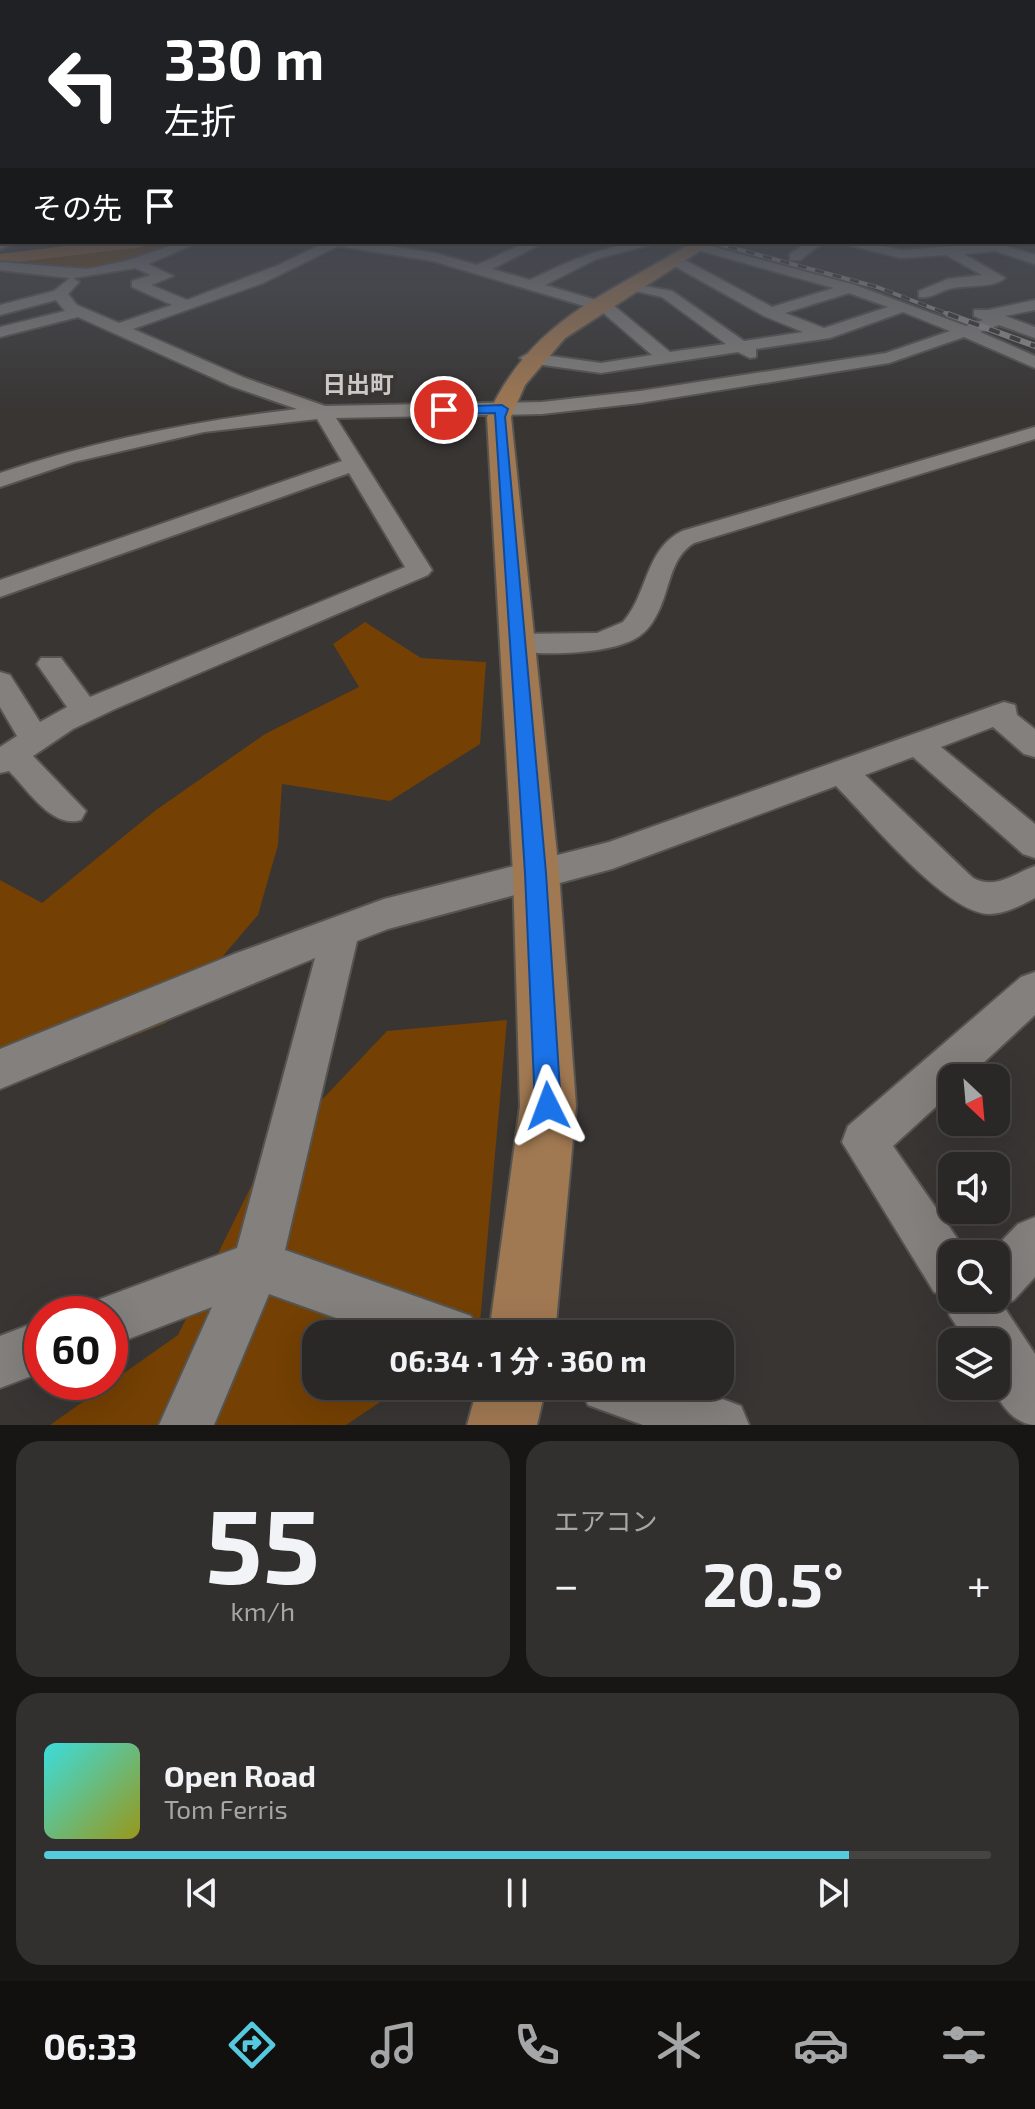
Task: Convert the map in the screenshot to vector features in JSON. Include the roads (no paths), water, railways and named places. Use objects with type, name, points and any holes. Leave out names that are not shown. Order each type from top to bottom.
[{"type":"main road","points":[[524,1320],[548,1106],[536,873],[499,417],[529,358],[596,306],[639,280]]},
{"type":"main road","points":[[502,1425],[508,1400]]},
{"type":"street","points":[[0,310],[59,294],[72,280]]},
{"type":"street","points":[[150,280],[137,284],[184,305]]},
{"type":"street","points":[[242,280],[247,282]]},
{"type":"street","points":[[120,328],[250,280]]},
{"type":"street","points":[[512,280],[607,308],[666,358]]},
{"type":"street","points":[[530,286],[541,280]]},
{"type":"street","points":[[713,280],[770,313],[889,358]]},
{"type":"street","points":[[770,313],[851,280]]},
{"type":"street","points":[[853,280],[902,307],[964,329],[1035,363]]},
{"type":"street","points":[[939,280],[948,284]]},
{"type":"street","points":[[977,280],[918,292],[1033,330]]},
{"type":"street","points":[[632,286],[667,294],[748,285]]},
{"type":"street","points":[[15,751],[85,711],[419,570],[357,463],[323,412],[238,382],[71,308],[59,294]]},
{"type":"street","points":[[667,294],[781,375]]},
{"type":"street","points":[[0,480],[68,457],[146,437],[323,412],[502,409],[599,401],[889,358],[992,318],[1035,305]]},
{"type":"street","points":[[529,358],[601,368],[824,334],[902,307]]},
{"type":"street","points":[[0,332],[82,311]]},
{"type":"street","points":[[599,401],[601,368]]},
{"type":"street","points":[[517,643],[598,641],[623,635],[638,624],[662,568],[678,543],[712,528],[1035,433]]},
{"type":"street","points":[[0,589],[357,463]]},
{"type":"street","points":[[51,664],[85,711]]},
{"type":"street","points":[[0,682],[15,751],[69,811]]},
{"type":"street","points":[[0,1069],[384,915],[612,855],[1000,714],[1035,746]]},
{"type":"street","points":[[918,744],[1035,844]]},
{"type":"street","points":[[842,772],[960,888],[978,899],[990,902],[1035,881]]},
{"type":"street","points":[[186,1425],[257,1265],[341,931]]},
{"type":"street","points":[[938,1243],[864,1142],[1035,990]]},
{"type":"street","points":[[1010,1262],[1035,1241]]},
{"type":"street","points":[[128,1313],[257,1265],[413,1320]]},
{"type":"street","points":[[985,1312],[1035,1402]]},
{"type":"street","points":[[0,1362],[24,1353]]},
{"type":"street","points":[[648,1400],[722,1425]]},
{"type":"railway","points":[[853,280],[953,316]]},
{"type":"railway","points":[[948,314],[1035,346]]},
{"type":"district","name":"日出町","points":[[358,385]]}]
